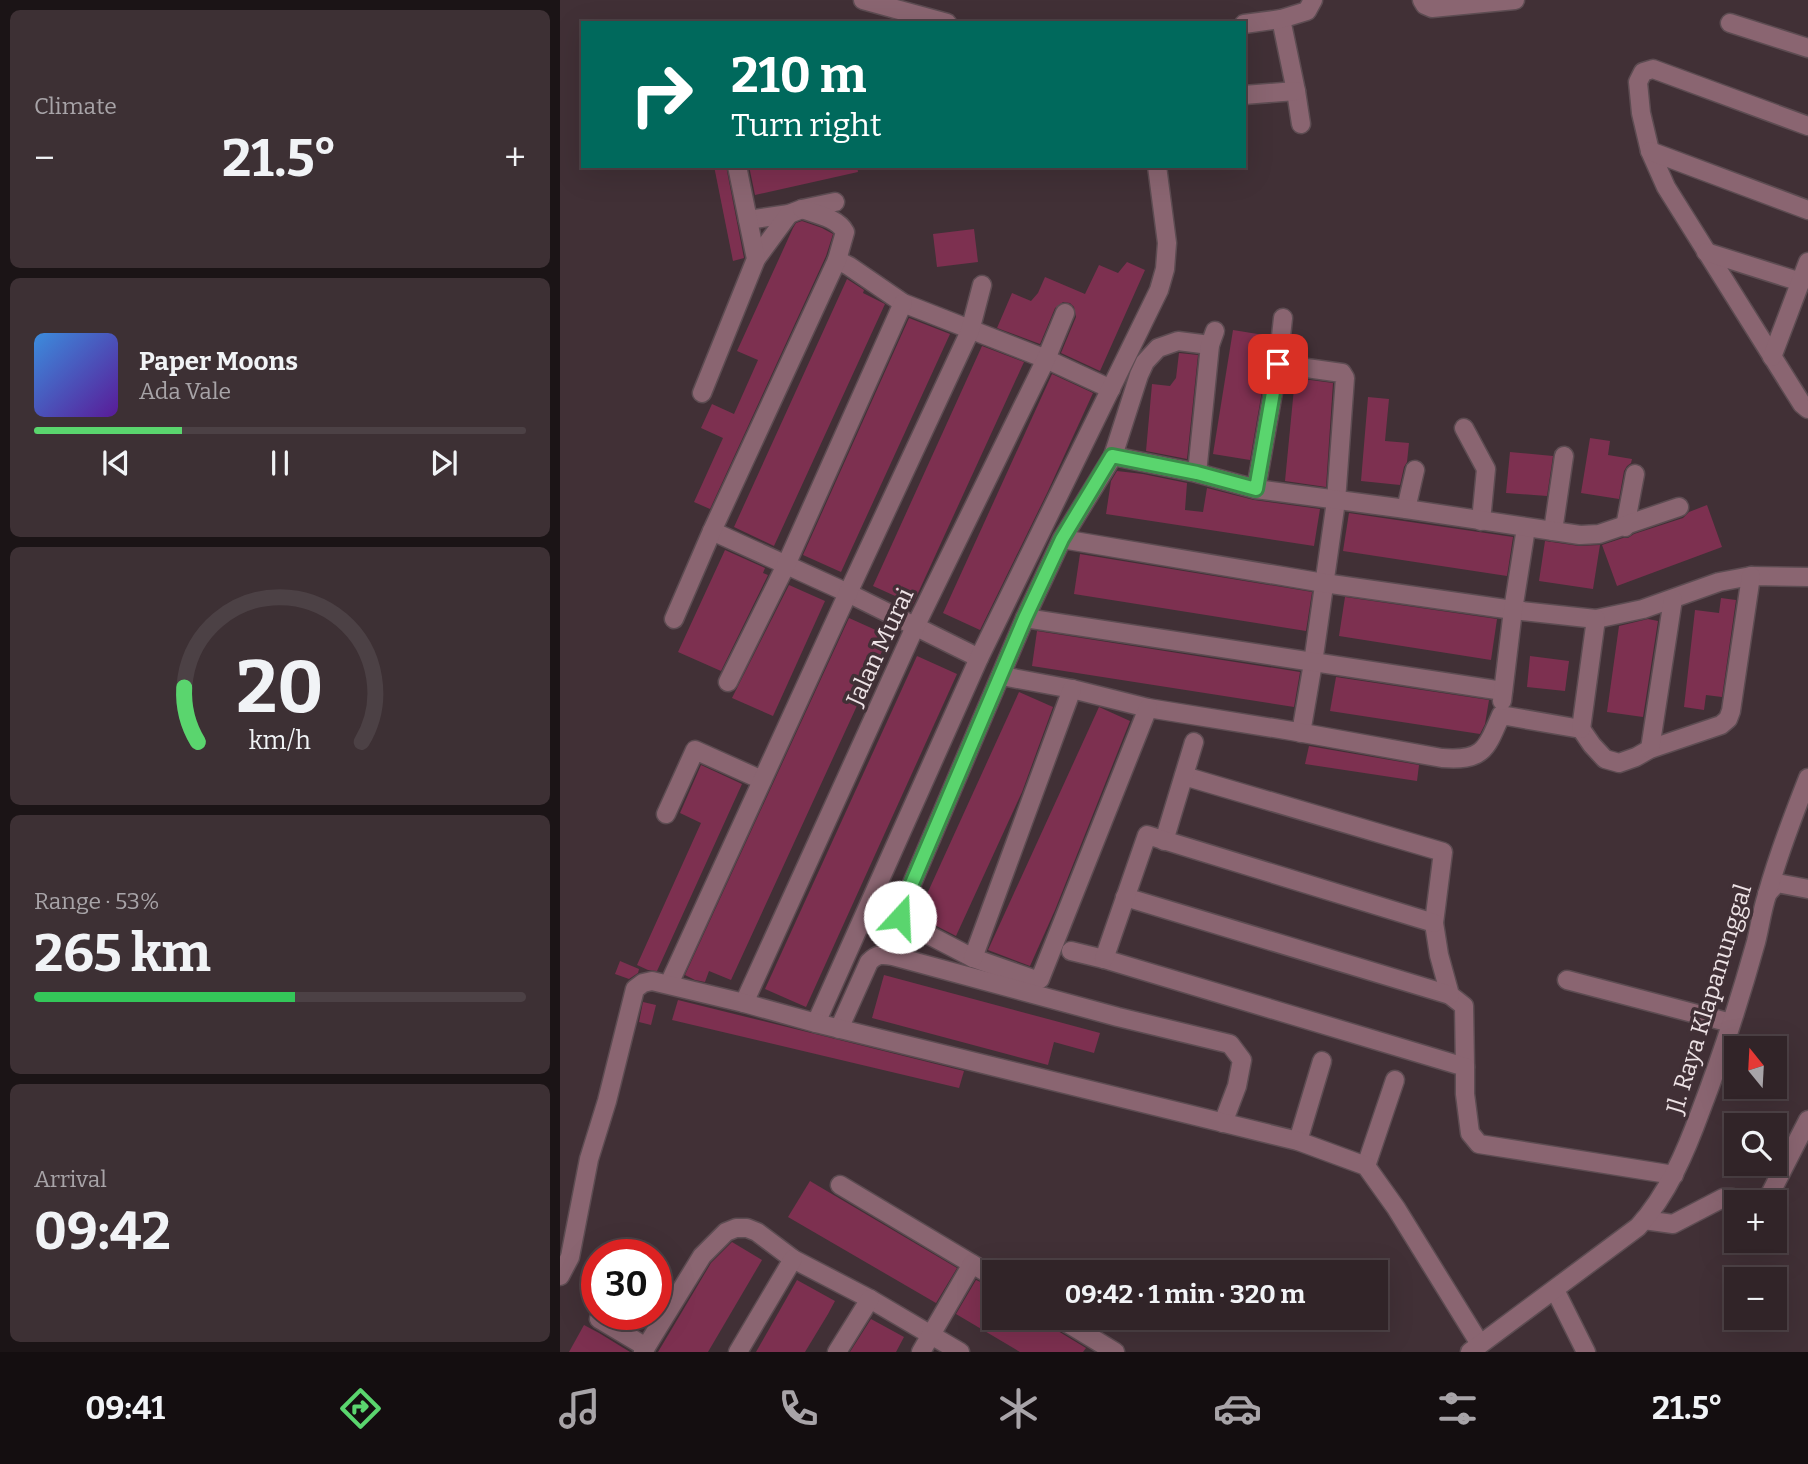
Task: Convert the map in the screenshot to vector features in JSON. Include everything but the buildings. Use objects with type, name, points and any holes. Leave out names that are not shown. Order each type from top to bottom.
[{"type":"street","points":[[863,0],[940,21]]},
{"type":"street","points":[[1246,24],[1280,19],[1307,11],[1313,0]]},
{"type":"street","points":[[1422,0],[1432,8],[1515,0]]},
{"type":"street","points":[[1280,19],[1301,124]]},
{"type":"street","points":[[1730,23],[1808,48]]},
{"type":"street","points":[[1808,126],[1653,69],[1643,72],[1638,82],[1641,113],[1650,151],[1666,187],[1802,404],[1808,409]]},
{"type":"street","points":[[1246,95],[1296,91]]},
{"type":"street","points":[[1650,151],[1808,210]]},
{"type":"street","points":[[737,168],[756,259]]},
{"type":"street","points":[[816,1023],[979,658],[1159,290],[1165,269],[1167,243],[1157,168]]},
{"type":"street","points":[[748,220],[835,202]]},
{"type":"street","points":[[702,393],[756,259],[795,211]]},
{"type":"street","points":[[674,619],[838,260],[845,232],[843,227],[838,223],[795,211]]},
{"type":"street","points":[[1706,252],[1801,282]]},
{"type":"street","points":[[838,260],[903,303],[1045,359],[1111,389]]},
{"type":"street","points":[[1772,356],[1808,262]]},
{"type":"street","points":[[669,984],[970,331],[982,285]]},
{"type":"street","points":[[728,682],[786,565],[903,303]]},
{"type":"street","name":"Jalan Murai","points":[[744,1003],[915,627],[1065,313]]},
{"type":"street","points":[[1256,489],[1278,364],[1283,318]]},
{"type":"street","points":[[1148,708],[1040,979],[1036,980],[973,958],[902,921],[899,914],[1025,618],[1062,539],[1112,456],[1145,362],[1158,348],[1178,341],[1212,338],[1197,473]]},
{"type":"street","points":[[1278,364],[1342,373],[1345,378],[1336,501],[1301,733]]},
{"type":"street","points":[[1464,428],[1486,469],[1481,521]]},
{"type":"street","points":[[1112,456],[1197,473],[1256,489],[1580,535],[1599,534],[1625,527],[1679,507]]},
{"type":"street","points":[[1553,531],[1564,456]]},
{"type":"street","points":[[1406,509],[1415,470]]},
{"type":"street","points":[[1625,527],[1635,474]]},
{"type":"street","points":[[1002,676],[1072,689],[1148,708],[1464,760],[1481,752],[1490,741],[1501,715],[1526,528]]},
{"type":"street","points":[[712,531],[848,593],[979,658]]},
{"type":"street","points":[[1062,539],[1324,583],[1596,619],[1643,609],[1719,582],[1751,576],[1807,576]]},
{"type":"street","points":[[1596,619],[1581,729],[1605,759],[1619,763],[1650,749],[1721,725],[1728,719],[1751,576]]},
{"type":"street","points":[[1650,749],[1673,598]]},
{"type":"street","points":[[1025,618],[1503,691]]},
{"type":"street","points":[[973,958],[1072,689]]},
{"type":"street","points":[[1501,715],[1581,729]]},
{"type":"street","points":[[1164,841],[1194,742]]},
{"type":"street","points":[[666,814],[695,750],[762,780]]},
{"type":"street","points":[[1184,776],[1443,852],[1434,923],[1438,955],[1450,995]]},
{"type":"street","name":"Jl. Raya Klapanunggal","points":[[1475,1348],[1638,1227],[1674,1175],[1718,1066],[1757,939],[1767,894],[1802,811],[1808,778]]},
{"type":"street","points":[[1104,959],[1147,835],[1434,923]]},
{"type":"street","points":[[1767,894],[1777,883],[1808,889]]},
{"type":"street","points":[[1125,897],[1450,995],[1464,1006],[1465,1094],[1470,1133],[1479,1144],[1674,1175]]},
{"type":"street","points":[[1071,951],[1465,1067]]},
{"type":"street","points":[[839,1029],[869,962],[876,955],[893,956],[1118,1017],[1230,1044],[1242,1060],[1237,1086],[1223,1123]]},
{"type":"street","points":[[1567,980],[1731,1023]]},
{"type":"street","points":[[560,1276],[570,1257],[589,1159],[607,1101],[635,989],[652,981],[1298,1142],[1366,1166],[1396,1208],[1475,1348]]},
{"type":"street","points":[[1298,1142],[1322,1061]]},
{"type":"street","points":[[1366,1166],[1395,1080]]},
{"type":"street","points":[[1772,1190],[1808,1120]]},
{"type":"street","points":[[840,1185],[982,1270]]},
{"type":"street","points":[[1644,1220],[1672,1224],[1680,1222],[1724,1198]]},
{"type":"street","points":[[615,1330],[645,1350],[710,1245],[726,1232],[747,1228],[757,1232],[793,1259],[870,1299],[960,1352]]},
{"type":"street","points":[[738,1352],[793,1259]]},
{"type":"street","points":[[921,1352],[972,1264]]},
{"type":"street","points":[[1555,1290],[1586,1352]]},
{"type":"street","points":[[837,1352],[870,1299]]},
{"type":"street","points":[[1078,1330],[1114,1352]]},
{"type":"route","points":[[900,917],[1025,618],[1062,539],[1112,456],[1197,473],[1256,489],[1278,364]]}]
